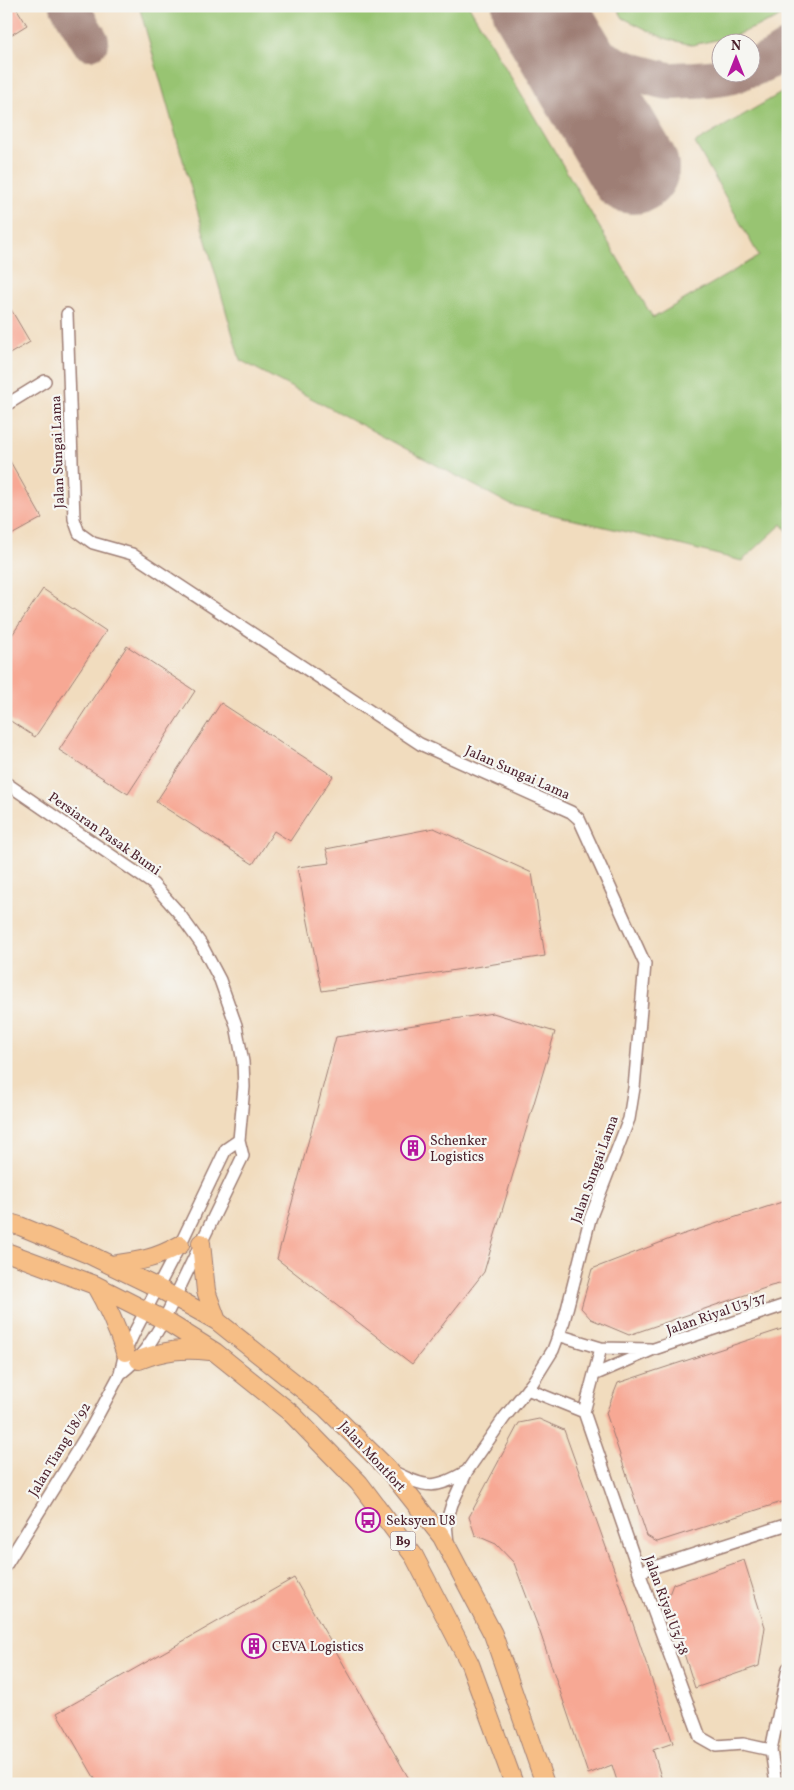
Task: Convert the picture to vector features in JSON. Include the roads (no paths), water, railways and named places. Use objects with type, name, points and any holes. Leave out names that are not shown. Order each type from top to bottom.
[{"type":"main road","name":"Jalan Montfort","points":[[6,1222],[20,1226],[111,1265],[158,1288],[217,1321],[326,1408],[388,1469],[442,1537],[493,1634],[545,1784]]},
{"type":"main road","points":[[201,1243],[206,1291],[217,1321]]},
{"type":"main road","points":[[111,1265],[145,1261],[162,1255],[180,1245]]},
{"type":"main road","name":"Jalan Montfort","points":[[6,1252],[95,1285],[147,1310],[215,1352],[291,1414],[359,1483],[414,1556],[470,1664],[514,1784]]},
{"type":"main road","points":[[95,1285],[132,1356],[188,1348],[215,1352]]},
{"type":"street","name":"Jalan Sungai Lama","points":[[68,314],[74,519],[79,533],[93,543],[132,554],[420,744],[571,812],[579,819],[645,964],[634,1088],[629,1119],[590,1219],[564,1321],[553,1350],[467,1471],[452,1504],[446,1524],[449,1551]]},
{"type":"street","points":[[6,405],[45,381]]},
{"type":"street","name":"Persiaran Pasak Bumi","points":[[6,783],[153,884],[178,912],[201,944],[220,980],[236,1024],[243,1062],[244,1087],[239,1140],[243,1156],[175,1297]]},
{"type":"street","points":[[158,1288],[226,1149],[239,1140]]},
{"type":"street","name":"Jalan Tiang U8/92","points":[[6,1565],[132,1356],[147,1310],[158,1288]]},
{"type":"street","name":"Jalan Tiang U8/92","points":[[132,1356],[151,1342],[175,1297]]},
{"type":"street","name":"Jalan Riyal U3/37","points":[[654,1349],[788,1304]]},
{"type":"street","points":[[558,1335],[601,1348],[654,1349]]},
{"type":"street","points":[[527,1389],[584,1412],[596,1374],[601,1348]]},
{"type":"street","points":[[596,1374],[654,1349]]},
{"type":"street","name":"Jalan Riyal U3/38","points":[[584,1412],[639,1572],[700,1737],[716,1746],[743,1744],[771,1750]]},
{"type":"street","points":[[388,1469],[418,1484],[432,1485],[449,1481],[467,1471]]},
{"type":"street","points":[[639,1572],[788,1524]]},
{"type":"street","points":[[776,1784],[771,1750],[788,1668]]},
{"type":"place","name":"Schenker Logistics","points":[[413,1148]]},
{"type":"place","name":"Seksyen U8","points":[[368,1520]]},
{"type":"place","name":"CEVA Logistics","points":[[254,1646]]}]
